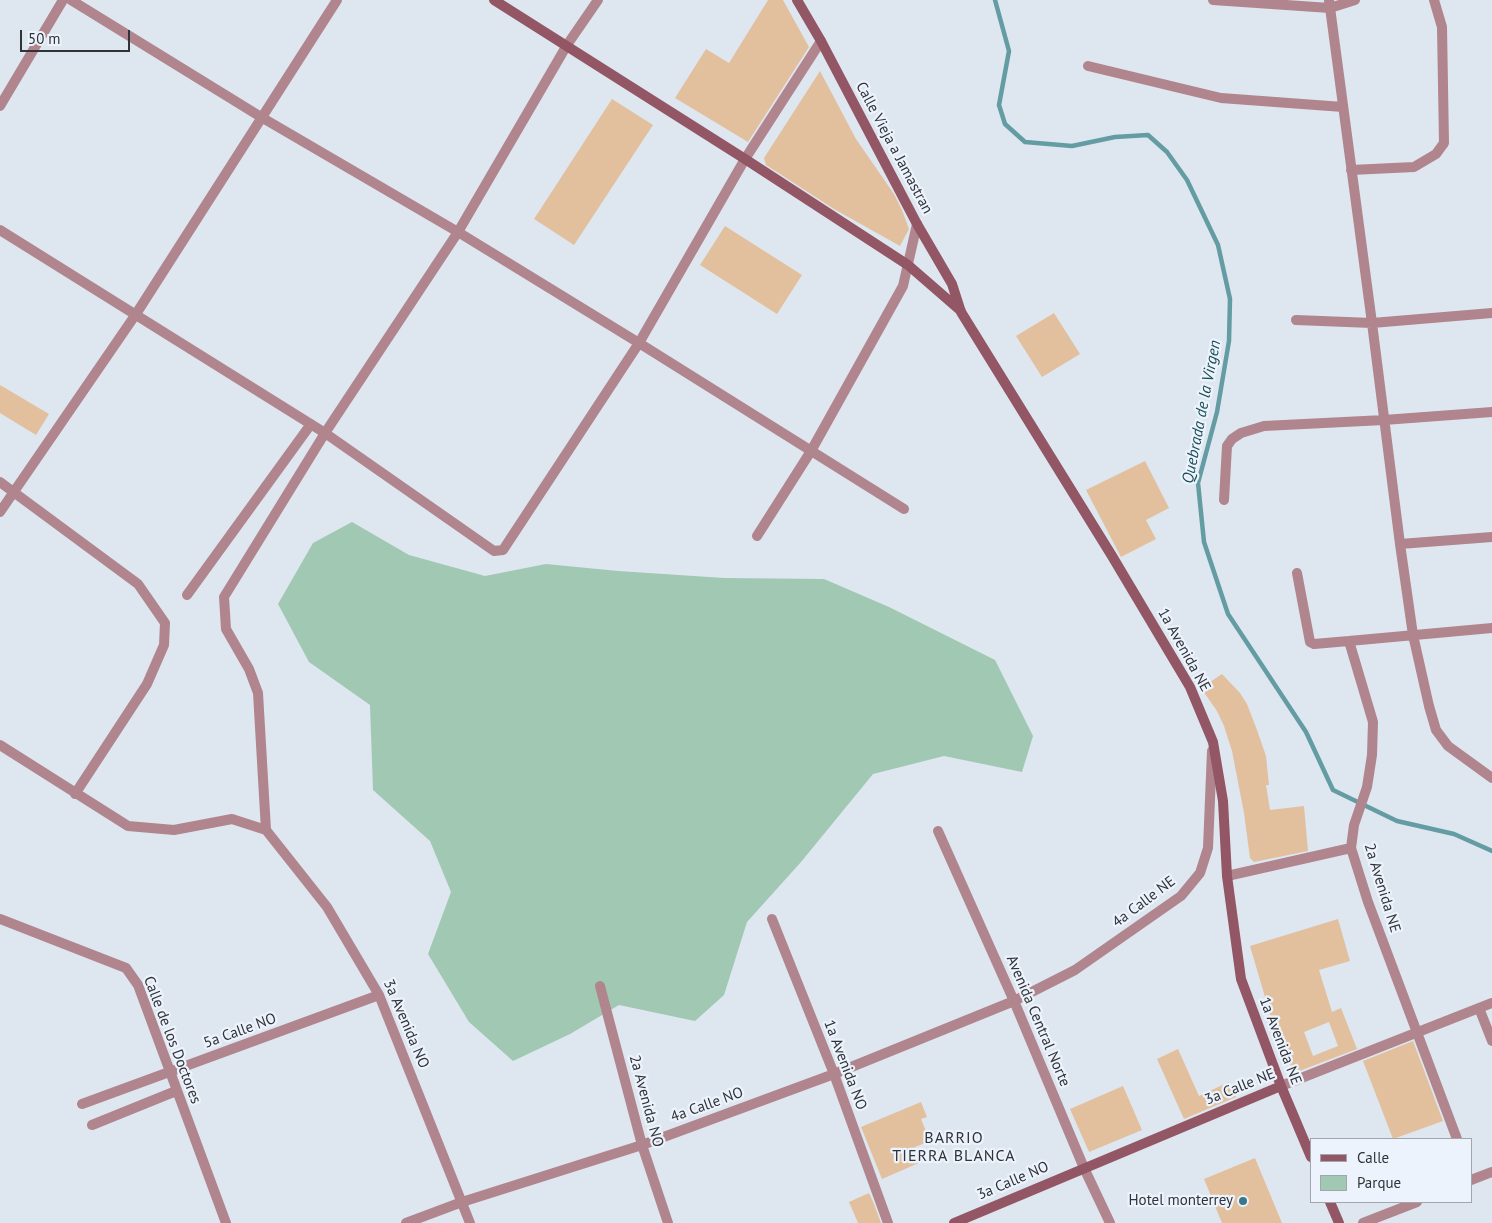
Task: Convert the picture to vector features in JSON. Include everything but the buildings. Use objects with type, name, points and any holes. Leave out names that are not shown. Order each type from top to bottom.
[{"type":"main road","points":[[494,0],[746,159],[908,266],[961,312]]},
{"type":"main road","name":"Calle Vieja a Jamastran","points":[[797,0],[821,41],[917,224],[952,284],[961,312]]},
{"type":"main road","name":"1a Avenida NE","points":[[961,312],[1112,556],[1190,687],[1213,742],[1223,801],[1227,876],[1241,979],[1281,1086],[1310,1155]]},
{"type":"main road","name":"3a Calle NE","points":[[1084,1168],[1281,1086]]},
{"type":"main road","name":"3a Calle NO","points":[[954,1223],[1084,1168]]},
{"type":"main road","points":[[1330,1203],[1339,1223]]},
{"type":"street","points":[[0,106],[63,0]]},
{"type":"street","points":[[71,0],[261,117],[458,232],[904,509]]},
{"type":"street","points":[[0,512],[136,314],[337,0]]},
{"type":"street","points":[[0,745],[128,826],[174,830],[232,819],[266,830],[258,693],[249,669],[226,629],[224,596],[325,433],[458,232],[567,45],[598,0]]},
{"type":"street","points":[[1213,0],[1329,4],[1355,0]]},
{"type":"street","points":[[1351,170],[1414,168],[1436,154],[1444,143],[1442,27],[1434,0]]},
{"type":"street","points":[[1329,4],[1413,635],[1436,730],[1448,746],[1492,778]]},
{"type":"street","points":[[0,230],[325,433],[494,550],[503,550],[639,343],[746,159],[821,41]]},
{"type":"street","points":[[1088,66],[1221,98],[1343,107]]},
{"type":"street","points":[[757,536],[811,451],[903,286],[917,224]]},
{"type":"street","points":[[1296,320],[1372,323],[1492,314]]},
{"type":"street","points":[[1224,500],[1227,446],[1232,439],[1241,433],[1264,426],[1492,412]]},
{"type":"street","points":[[188,595],[311,424]]},
{"type":"street","points":[[0,482],[138,584],[165,623],[164,645],[147,684],[75,794]]},
{"type":"street","points":[[1400,544],[1492,537]]},
{"type":"street","points":[[1297,573],[1310,642],[1314,644],[1492,628]]},
{"type":"street","name":"2a Avenida NE","points":[[1349,642],[1373,722],[1372,754],[1367,787],[1354,825],[1351,848],[1368,902],[1457,1138]]},
{"type":"street","name":"4a Calle NE","points":[[1014,1002],[1075,970],[1181,896],[1200,874],[1208,848],[1213,742]]},
{"type":"street","name":"3a Avenida NO","points":[[266,830],[327,907],[379,995],[470,1223]]},
{"type":"street","name":"Avenida Central Norte","points":[[938,831],[1014,1002],[1084,1168],[1110,1223]]},
{"type":"street","points":[[1227,876],[1351,848]]},
{"type":"street","name":"Calle de los Doctores","points":[[0,919],[126,968],[138,985],[226,1223]]},
{"type":"street","name":"1a Avenida NO","points":[[772,919],[834,1074],[888,1223]]},
{"type":"street","name":"2a Avenida NO","points":[[600,986],[642,1145],[668,1223]]},
{"type":"street","name":"5a Calle NO","points":[[82,1104],[379,995]]},
{"type":"street","name":"4a Calle NO","points":[[406,1223],[462,1202],[642,1145],[834,1074],[1014,1002]]},
{"type":"street","name":"3a Calle NE","points":[[1281,1086],[1492,1003]]},
{"type":"street","points":[[1479,1008],[1492,1041]]},
{"type":"street","points":[[92,1125],[176,1091]]},
{"type":"street","points":[[1472,1178],[1492,1172]]},
{"type":"street","points":[[1363,1223],[1414,1203]]},
{"type":"green space","points":[[352,522],[409,555],[485,576],[546,564],[724,578],[824,579],[889,607],[995,660],[1033,736],[1022,772],[944,756],[873,774],[801,862],[747,922],[724,995],[695,1021],[619,1005],[570,1034],[513,1061],[469,1022],[428,954],[451,892],[430,841],[373,790],[370,705],[309,662],[278,604],[313,543]]},
{"type":"waterway","name":"Quebrada de la Virgen","points":[[995,0],[1009,51],[999,105],[1005,124],[1025,142],[1072,146],[1115,137],[1148,135],[1167,152],[1187,180],[1218,245],[1230,299],[1229,341],[1217,412],[1198,483],[1204,542],[1228,614],[1306,732],[1333,790],[1397,821],[1454,834],[1492,851]]},
{"type":"place","name":"Hotel monterrey","points":[[1243,1201]]},
{"type":"district","name":"BARRIO TIERRA BLANCA","points":[[954,1147]]}]
